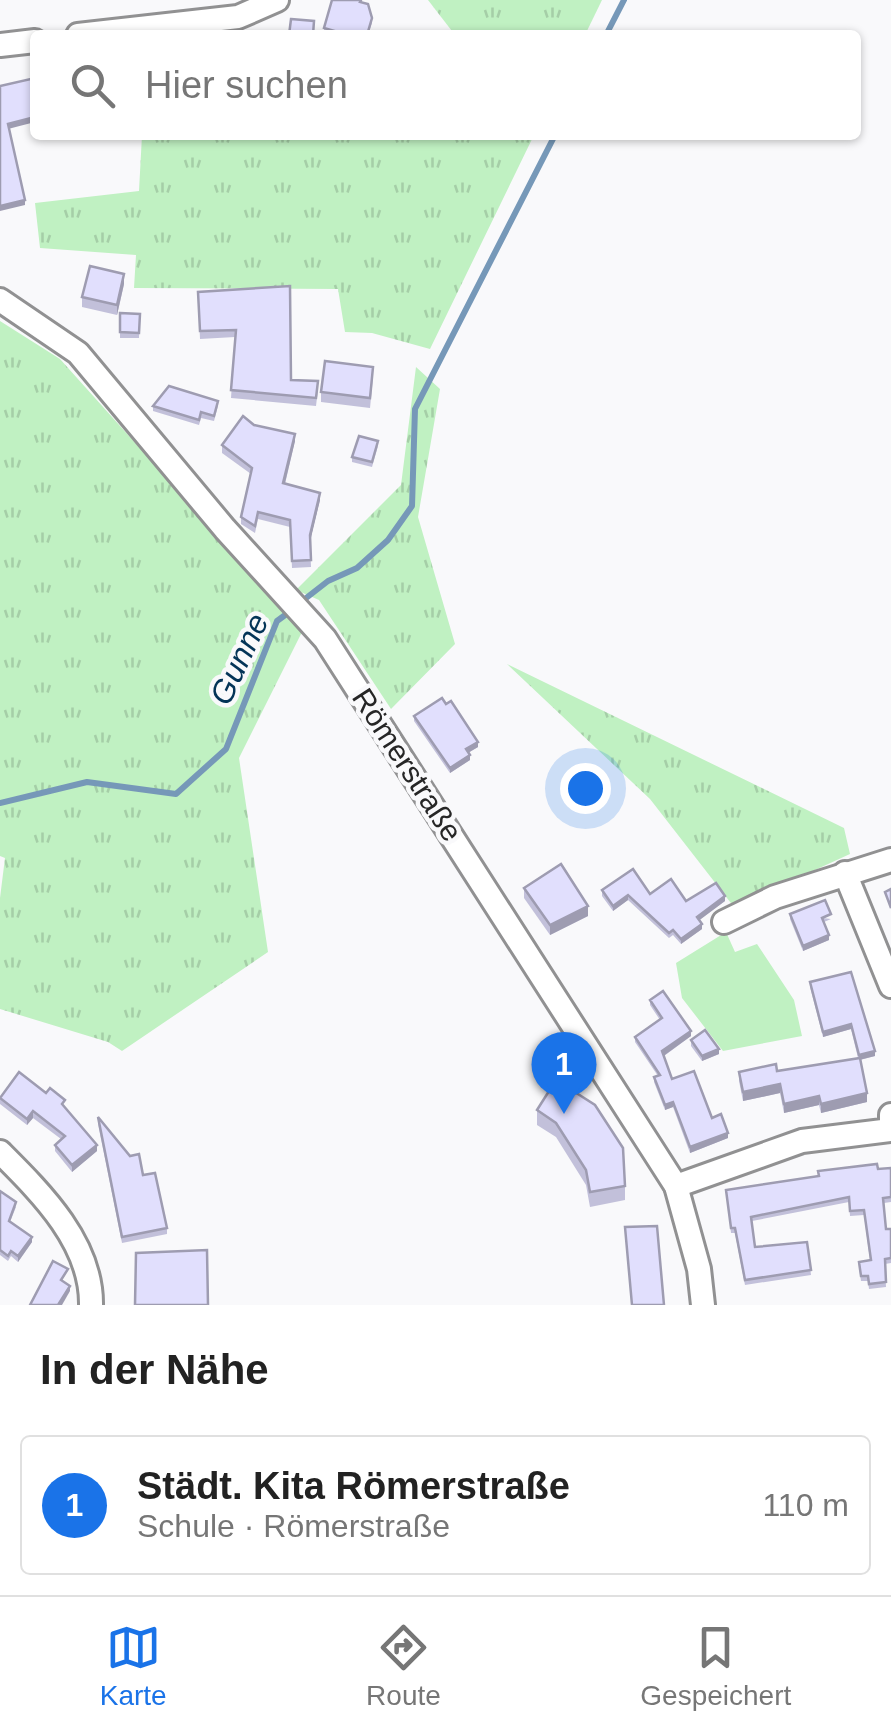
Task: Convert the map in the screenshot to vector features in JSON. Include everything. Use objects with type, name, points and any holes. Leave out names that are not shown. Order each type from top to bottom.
[{"type":"street","points":[[120,30],[238,16],[277,0]]},
{"type":"street","points":[[0,46],[30,42]]},
{"type":"street","name":"Römerstraße","points":[[0,300],[78,353],[225,529],[297,605],[676,1186],[695,1252],[703,1305]]},
{"type":"street","points":[[724,922],[775,896],[891,860]]},
{"type":"street","points":[[845,873],[891,986]]},
{"type":"street","points":[[676,1186],[802,1141],[891,1130],[891,1116]]},
{"type":"street","points":[[0,1152],[72,1236],[92,1284],[91,1305]]},
{"type":"green space","points":[[428,0],[602,0],[587,30],[451,30]]},
{"type":"green space","points":[[142,140],[532,140],[430,349],[372,333],[345,332],[338,289],[134,288],[136,255],[40,248],[35,203],[139,191]]},
{"type":"green space","points":[[0,321],[60,359],[303,630],[239,758],[268,952],[122,1051],[108,1042],[0,1009],[0,898],[5,858],[0,856]]},
{"type":"green space","points":[[416,367],[440,389],[418,517],[455,644],[391,709],[319,600],[296,590],[401,485]]},
{"type":"green space","points":[[507,664],[844,828],[850,854],[734,907],[650,799]]},
{"type":"green space","points":[[726,932],[735,952],[757,944],[794,1000],[802,1036],[723,1051],[682,998],[676,963]]},
{"type":"building","points":[[332,0],[361,0],[368,4],[372,18],[368,30],[324,28]]},
{"type":"building","points":[[291,19],[314,21],[313,30],[290,30]]},
{"type":"building","points":[[30,79],[30,118],[8,124],[25,200],[0,206],[0,86]]},
{"type":"building","points":[[90,266],[124,274],[117,305],[82,297]]},
{"type":"building","points":[[290,286],[291,380],[318,381],[316,398],[231,390],[236,330],[200,331],[198,292]]},
{"type":"building","points":[[120,313],[140,314],[139,333],[120,332]]},
{"type":"building","points":[[325,361],[373,367],[370,398],[321,392]]},
{"type":"building","points":[[169,386],[218,401],[214,416],[201,412],[199,420],[153,406]]},
{"type":"building","points":[[243,416],[254,425],[295,434],[283,483],[320,493],[310,535],[311,560],[292,561],[290,520],[258,512],[255,526],[241,517],[252,468],[222,445]]},
{"type":"building","points":[[359,436],[378,441],[372,462],[352,457]]},
{"type":"building","points":[[442,698],[446,704],[451,701],[478,742],[466,749],[470,755],[450,768],[414,716]]},
{"type":"building","points":[[561,864],[588,906],[550,925],[524,888]]},
{"type":"building","points":[[633,869],[650,894],[671,879],[686,901],[716,883],[725,896],[697,917],[702,924],[681,939],[673,930],[669,933],[628,895],[613,906],[602,890]]},
{"type":"building","points":[[825,900],[831,914],[822,918],[829,935],[803,946],[790,914]]},
{"type":"building","points":[[851,972],[875,1051],[859,1055],[851,1024],[823,1032],[810,982]]},
{"type":"building","points":[[663,991],[691,1031],[662,1051],[672,1079],[694,1071],[712,1118],[721,1114],[728,1133],[690,1147],[673,1102],[665,1105],[654,1077],[660,1075],[635,1037],[662,1018],[650,1000]]},
{"type":"building","points":[[705,1030],[719,1049],[702,1056],[691,1040]]},
{"type":"building","points":[[860,1058],[867,1093],[821,1104],[819,1096],[784,1104],[780,1084],[743,1092],[739,1072],[776,1064],[777,1071]]},
{"type":"building","points":[[19,1072],[46,1093],[50,1088],[65,1100],[62,1104],[97,1145],[72,1165],[55,1145],[65,1136],[33,1111],[27,1119],[0,1098]]},
{"type":"building","points":[[556,1080],[595,1105],[623,1148],[625,1186],[590,1192],[586,1170],[556,1123],[537,1110]]},
{"type":"building","points":[[98,1117],[130,1156],[139,1154],[143,1175],[155,1173],[167,1228],[122,1237]]},
{"type":"building","points":[[877,1164],[878,1169],[891,1168],[891,1197],[883,1198],[886,1229],[891,1229],[891,1258],[885,1259],[886,1282],[869,1284],[868,1276],[861,1276],[859,1262],[871,1260],[864,1210],[850,1211],[849,1197],[751,1217],[755,1247],[807,1242],[811,1270],[745,1280],[726,1190],[819,1176],[818,1171]]},
{"type":"building","points":[[0,1191],[16,1202],[9,1221],[32,1237],[18,1256],[11,1251],[8,1256],[0,1250]]},
{"type":"building","points":[[657,1226],[664,1305],[632,1305],[625,1227]]},
{"type":"building","points":[[207,1250],[208,1305],[135,1305],[136,1253]]},
{"type":"building","points":[[53,1261],[68,1269],[61,1280],[70,1286],[58,1305],[30,1305]]},
{"type":"waterway","name":"Gunne","points":[[609,30],[624,0]]},
{"type":"waterway","name":"Gunne","points":[[301,602],[328,581],[357,568],[388,540],[412,506],[415,409],[552,140]]},
{"type":"waterway","name":"Gunne","points":[[0,803],[87,782],[176,794],[226,749],[277,621],[292,610]]},
{"type":"place","name":"Städt. Kita Römerstraße","points":[[564,1114]]}]
